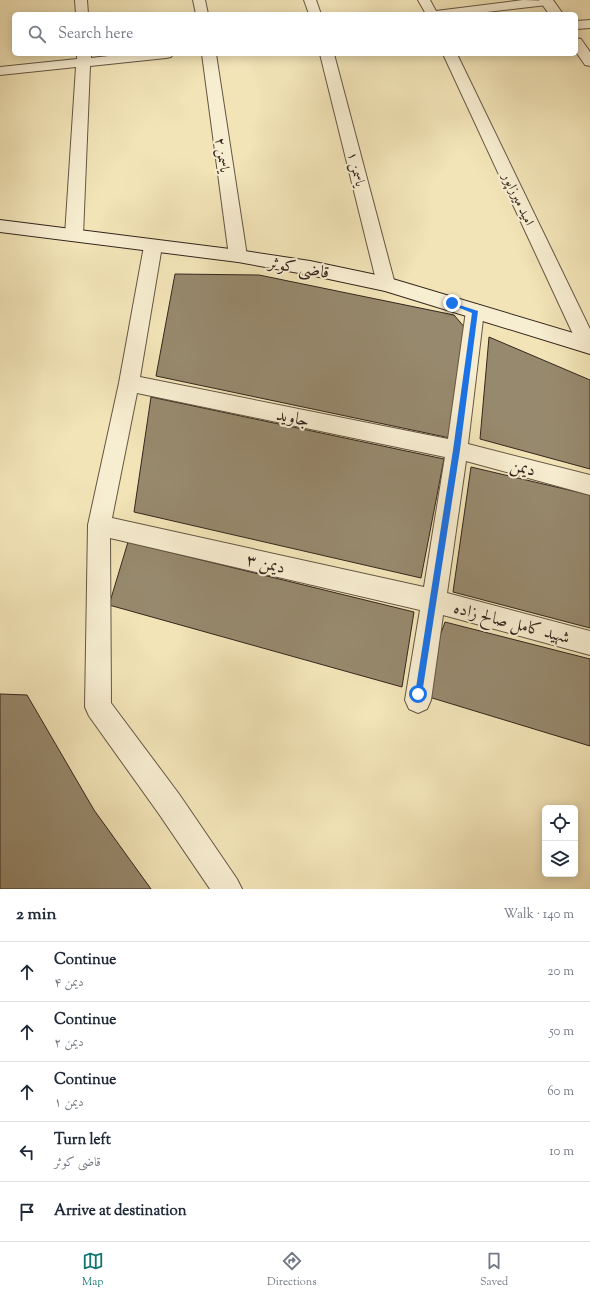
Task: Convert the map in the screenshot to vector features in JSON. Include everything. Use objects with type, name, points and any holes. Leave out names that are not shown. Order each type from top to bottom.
[{"type":"main road","points":[[547,1],[555,12]]},
{"type":"main road","points":[[578,45],[590,62]]},
{"type":"main road","name":"قاضی کوثر","points":[[0,226],[238,256],[310,268],[386,284],[589,345]]},
{"type":"street","points":[[81,0],[82,12]]},
{"type":"street","points":[[199,0],[202,12]]},
{"type":"street","points":[[310,0],[314,12]]},
{"type":"street","points":[[424,0],[431,12]]},
{"type":"street","points":[[455,12],[547,1]]},
{"type":"street","points":[[578,25],[590,24]]},
{"type":"street","points":[[0,72],[84,58],[125,56]]},
{"type":"street","name":"یاسمن ۲","points":[[209,56],[238,256]]},
{"type":"street","name":"یاسمن ۱","points":[[328,56],[386,284]]},
{"type":"street","name":"امید میرزاپور","points":[[451,56],[589,345]]},
{"type":"street","points":[[74,235],[84,58]]},
{"type":"street","points":[[153,246],[129,383],[98,525],[98,707],[169,804],[228,889]]},
{"type":"street","points":[[418,700],[457,450],[476,311]]},
{"type":"street","name":"جاوید","points":[[129,383],[457,450]]},
{"type":"street","name":"دیمن","points":[[457,450],[590,485]]},
{"type":"street","name":"دیمن ۳","points":[[98,525],[433,601]]},
{"type":"street","name":"شهید کامل صالح زاده","points":[[433,601],[590,643]]},
{"type":"building","points":[[175,274],[259,275],[454,315],[466,329],[450,438],[156,376]]},
{"type":"building","points":[[489,337],[590,380],[590,469],[480,439]]},
{"type":"building","points":[[151,397],[444,459],[421,578],[134,512]]},
{"type":"building","points":[[471,467],[590,495],[590,628],[453,592]]},
{"type":"building","points":[[128,542],[414,612],[402,687],[109,605]]},
{"type":"building","points":[[445,622],[590,659],[590,746],[419,694]]},
{"type":"building","points":[[0,694],[27,695],[94,810],[151,889],[0,889]]},
{"type":"route","points":[[418,694],[457,450],[476,311],[452,303]]}]
